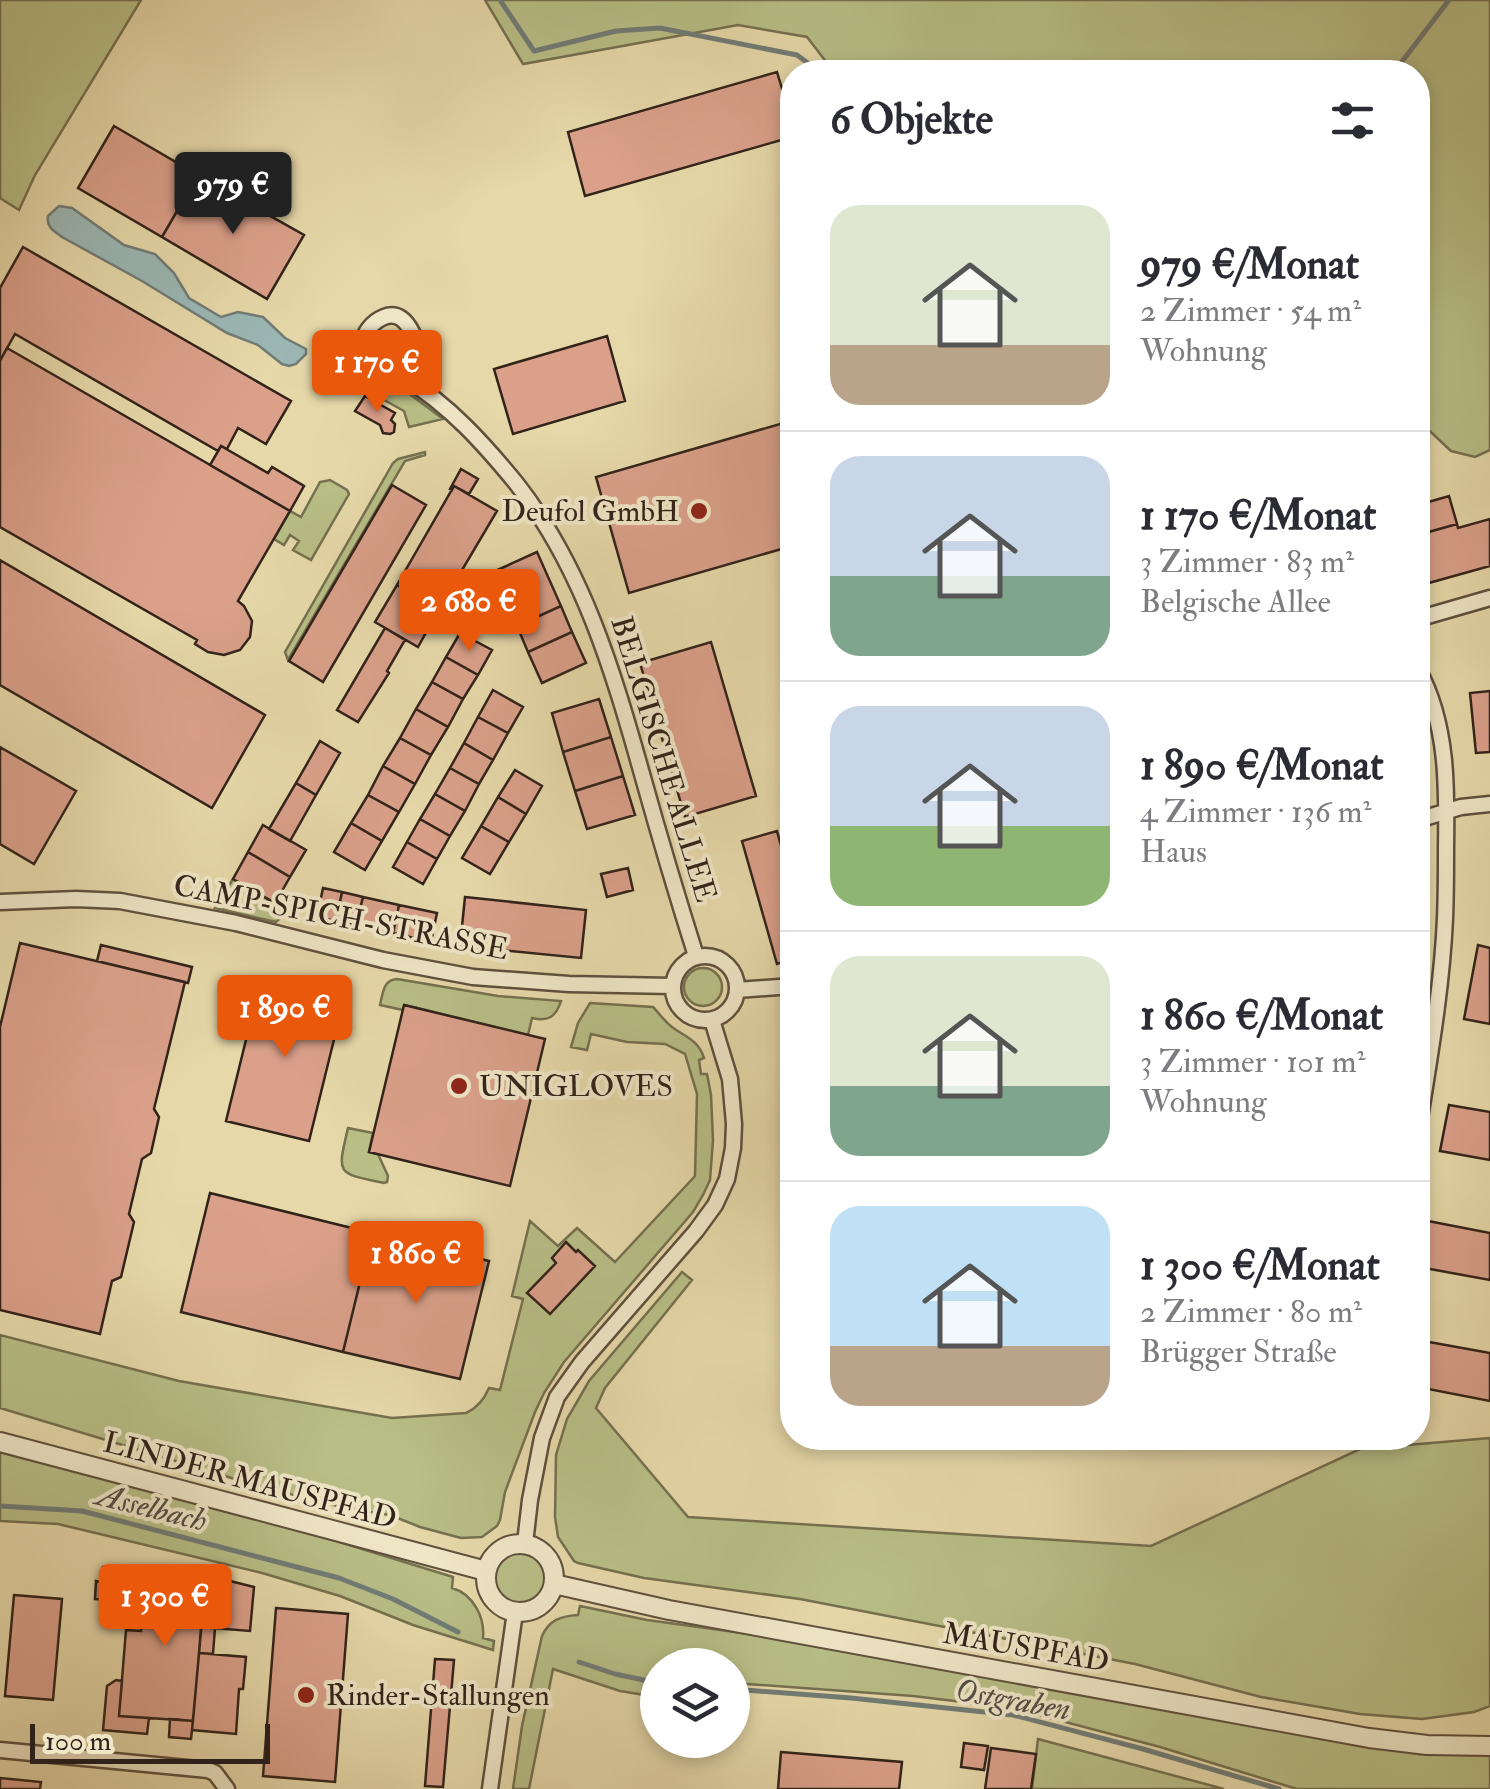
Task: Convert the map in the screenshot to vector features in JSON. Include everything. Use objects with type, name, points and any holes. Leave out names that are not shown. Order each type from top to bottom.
[{"type":"street","name":"BELGISCHE ALLEE","points":[[428,392],[414,334],[406,320],[384,317],[370,326],[364,338],[365,347],[380,362],[428,392],[491,452],[540,515],[568,562],[614,675],[696,956]]},
{"type":"street","points":[[1430,615],[1490,598]]},
{"type":"street","points":[[1430,699],[1446,774],[1445,921],[1430,1058]]},
{"type":"street","points":[[1430,816],[1490,804]]},
{"type":"street","name":"CAMP-SPICH-STRASSE","points":[[0,902],[76,898],[120,901],[236,923],[383,960],[473,976],[570,984],[672,986]]},
{"type":"street","points":[[696,956],[722,960],[734,972],[738,990],[730,1009],[712,1020],[684,1013],[673,996],[672,986],[680,967],[696,956]]},
{"type":"street","points":[[738,990],[780,987]]},
{"type":"street","points":[[525,1544],[542,1438],[557,1397],[582,1362],[696,1231],[727,1179],[734,1148],[732,1094],[712,1020]]},
{"type":"street","name":"LINDER MAUSPFAD","points":[[0,1442],[486,1571]]},
{"type":"street","points":[[525,1544],[544,1554],[551,1563],[554,1584],[544,1602],[525,1612],[515,1612],[492,1597],[487,1589],[486,1571],[505,1546],[525,1544]]},
{"type":"street","name":"MAUSPFAD","points":[[554,1584],[668,1610],[1369,1738],[1427,1745],[1490,1746]]},
{"type":"street","points":[[490,1789],[515,1612]]},
{"type":"street","points":[[0,1750],[208,1770],[227,1789]]},
{"type":"green space","points":[[0,0],[141,0],[35,175],[19,210],[0,198]]},
{"type":"green space","points":[[485,0],[1490,0],[1490,450],[1475,457],[1451,451],[1430,431],[1430,60],[825,60],[807,37],[738,25],[523,64]]},
{"type":"green space","points":[[367,366],[443,419],[409,427],[404,411],[357,385]]},
{"type":"green space","points":[[425,452],[405,461],[288,660],[285,652],[393,463]]},
{"type":"green space","points":[[330,480],[349,494],[311,560],[293,550],[299,541],[290,535],[284,545],[274,539],[290,511],[301,517],[320,482]]},
{"type":"green space","points":[[233,879],[288,911],[276,922],[215,908]]},
{"type":"green space","points":[[703,968],[716,974],[722,987],[716,1000],[703,1006],[690,1000],[684,987],[690,974]]},
{"type":"green space","points":[[397,979],[498,996],[561,1001],[551,1017],[532,1018],[528,1035],[405,1005],[403,1010],[380,1005],[386,985]]},
{"type":"green space","points":[[590,1003],[653,1007],[669,1025],[699,1047],[704,1058],[699,1060],[701,1074],[707,1074],[711,1095],[710,1180],[693,1212],[564,1362],[544,1393],[505,1492],[500,1520],[482,1537],[461,1538],[390,1515],[268,1489],[0,1408],[0,1335],[179,1381],[392,1418],[466,1413],[474,1409],[489,1388],[500,1390],[523,1299],[512,1296],[530,1221],[558,1246],[577,1228],[615,1262],[695,1176],[697,1094],[685,1054],[665,1044],[627,1042],[591,1034],[587,1050],[571,1047],[578,1023]]},
{"type":"green space","points":[[348,1128],[373,1133],[369,1152],[378,1154],[387,1182],[357,1177],[344,1169],[342,1155]]},
{"type":"green space","points":[[682,1272],[692,1280],[605,1388],[596,1408],[688,1517],[1151,1546],[1358,1450],[1430,1450],[1430,1443],[1490,1438],[1490,1706],[1422,1719],[1360,1714],[1261,1697],[1135,1664],[800,1599],[644,1578],[578,1563],[558,1537],[556,1455],[567,1419],[589,1381]]},
{"type":"green space","points":[[0,1452],[271,1521],[453,1577],[452,1588],[466,1595],[476,1607],[483,1638],[494,1641],[493,1650],[262,1573],[58,1524],[0,1521]]},
{"type":"green space","points":[[520,1551],[539,1558],[546,1577],[539,1596],[520,1603],[501,1596],[494,1577],[501,1558]]},
{"type":"green space","points":[[580,1606],[647,1620],[794,1640],[1419,1754],[1490,1754],[1490,1789],[1297,1789],[1012,1708],[913,1696],[750,1684],[750,1648],[640,1648],[640,1694],[553,1669],[529,1789],[513,1789],[542,1636],[556,1620],[578,1615]]},
{"type":"green space","points":[[1038,1739],[1224,1789],[1032,1789]]},
{"type":"water","points":[[59,206],[72,208],[124,245],[155,254],[174,273],[189,298],[221,317],[238,312],[263,317],[285,338],[306,349],[306,354],[296,364],[282,364],[258,345],[227,333],[62,237],[48,223],[48,216]]},
{"type":"building","points":[[777,72],[780,82],[780,140],[585,196],[568,132]]},
{"type":"building","points":[[114,126],[198,175],[162,237],[78,188]]},
{"type":"building","points":[[198,175],[304,235],[267,299],[162,237]]},
{"type":"building","points":[[23,247],[291,401],[266,444],[238,428],[227,449],[221,446],[218,451],[15,334],[0,361],[0,288]]},
{"type":"building","points":[[607,336],[625,401],[513,434],[494,369]]},
{"type":"building","points":[[7,348],[290,511],[238,601],[252,621],[250,637],[240,650],[224,655],[208,652],[195,644],[197,640],[0,527],[0,361]]},
{"type":"building","points":[[365,396],[395,413],[391,420],[394,432],[383,433],[380,425],[355,411]]},
{"type":"building","name":"Deufol GmbH","points":[[780,424],[780,549],[629,593],[596,477]]},
{"type":"building","points":[[221,446],[268,473],[272,467],[304,486],[290,511],[210,465]]},
{"type":"building","points":[[461,469],[478,479],[469,494],[454,486],[450,489]]},
{"type":"building","points":[[392,485],[426,505],[323,682],[289,661]]},
{"type":"building","points":[[454,486],[497,511],[439,609],[397,585]]},
{"type":"building","points":[[1449,496],[1457,524],[1430,532],[1430,502]]},
{"type":"building","points":[[1490,519],[1490,566],[1430,583],[1430,532],[1457,524],[1458,528]]},
{"type":"building","points":[[537,552],[561,606],[517,626],[493,572]]},
{"type":"building","points":[[0,560],[265,715],[212,808],[0,685]]},
{"type":"building","points":[[397,585],[439,609],[418,647],[375,622]]},
{"type":"building","points":[[561,606],[572,632],[528,652],[517,626]]},
{"type":"building","points":[[385,628],[405,640],[358,722],[337,710]]},
{"type":"building","points":[[572,632],[586,663],[542,683],[528,652]]},
{"type":"building","points":[[460,633],[492,650],[478,675],[446,657]]},
{"type":"building","points":[[711,642],[756,796],[685,817],[640,663]]},
{"type":"building","points":[[446,657],[478,675],[463,699],[432,682]]},
{"type":"building","points":[[432,682],[463,699],[448,727],[416,709]]},
{"type":"building","points":[[493,690],[523,707],[508,733],[478,717]]},
{"type":"building","points":[[1490,691],[1490,752],[1476,753],[1470,693]]},
{"type":"building","points":[[599,699],[611,737],[563,752],[552,713]]},
{"type":"building","points":[[416,709],[448,727],[431,755],[400,738]]},
{"type":"building","points":[[478,717],[508,733],[493,760],[464,743]]},
{"type":"building","points":[[611,737],[623,776],[575,791],[563,752]]},
{"type":"building","points":[[400,738],[431,755],[415,784],[383,766]]},
{"type":"building","points":[[320,741],[340,753],[316,795],[296,783]]},
{"type":"building","points":[[464,743],[493,760],[479,784],[450,768]]},
{"type":"building","points":[[0,747],[76,791],[34,864],[0,844]]},
{"type":"building","points":[[383,766],[415,784],[399,812],[368,795]]},
{"type":"building","points":[[450,768],[479,784],[465,811],[435,794]]},
{"type":"building","points":[[515,770],[542,786],[526,814],[498,797]]},
{"type":"building","points":[[623,776],[635,815],[587,829],[575,791]]},
{"type":"building","points":[[296,783],[316,795],[290,841],[269,829]]},
{"type":"building","points":[[435,794],[465,811],[450,836],[420,819]]},
{"type":"building","points":[[368,795],[399,812],[382,841],[351,823]]},
{"type":"building","points":[[498,797],[526,814],[509,842],[481,826]]},
{"type":"building","points":[[420,819],[450,836],[437,859],[407,842]]},
{"type":"building","points":[[351,823],[382,841],[365,870],[334,852]]},
{"type":"building","points":[[263,825],[306,850],[290,877],[248,852]]},
{"type":"building","points":[[481,826],[509,842],[490,874],[462,858]]},
{"type":"building","points":[[777,831],[777,964],[742,841]]},
{"type":"building","points":[[407,842],[437,859],[423,884],[393,867]]},
{"type":"building","points":[[248,852],[290,877],[275,903],[233,879]]},
{"type":"building","points":[[628,868],[633,890],[607,897],[601,874]]},
{"type":"building","points":[[323,888],[342,892],[336,921],[317,917]]},
{"type":"building","points":[[342,892],[363,897],[356,925],[336,921]]},
{"type":"building","points":[[363,897],[399,905],[393,933],[356,925]]},
{"type":"building","points":[[465,897],[586,910],[581,958],[460,946]]},
{"type":"building","points":[[399,905],[437,913],[431,942],[393,933]]},
{"type":"building","points":[[20,943],[185,982],[154,1109],[159,1117],[151,1153],[142,1159],[129,1214],[134,1222],[121,1277],[112,1281],[100,1334],[0,1310],[0,1027]]},
{"type":"building","points":[[101,945],[192,967],[188,983],[97,961]]},
{"type":"building","points":[[1478,945],[1490,948],[1490,1024],[1464,1019]]},
{"type":"building","points":[[261,979],[344,999],[309,1141],[226,1121]]},
{"type":"building","name":"UNIGLOVES","points":[[404,1005],[545,1039],[510,1186],[369,1152]]},
{"type":"building","points":[[1449,1105],[1490,1112],[1490,1160],[1440,1151]]},
{"type":"building","points":[[210,1193],[372,1233],[343,1352],[181,1312]]},
{"type":"building","points":[[1430,1221],[1490,1233],[1490,1280],[1430,1269]]},
{"type":"building","points":[[372,1233],[489,1261],[460,1379],[343,1352]]},
{"type":"building","points":[[566,1242],[595,1266],[550,1314],[527,1293],[556,1263],[552,1258]]},
{"type":"building","points":[[1430,1342],[1490,1353],[1490,1401],[1430,1389]]},
{"type":"building","points":[[103,1567],[130,1569],[128,1601],[95,1599],[96,1581],[101,1582]]},
{"type":"building","points":[[146,1570],[206,1575],[193,1721],[119,1716],[126,1630],[141,1631]]},
{"type":"building","points":[[206,1575],[254,1587],[250,1631],[201,1627]]},
{"type":"building","points":[[14,1595],[62,1599],[53,1700],[5,1696]]},
{"type":"building","name":"Rinder-Stallungen","points":[[276,1608],[348,1614],[335,1782],[263,1776]]},
{"type":"building","points":[[201,1627],[215,1628],[213,1654],[199,1653]]},
{"type":"building","points":[[199,1653],[246,1657],[236,1734],[192,1730]]},
{"type":"building","points":[[435,1659],[454,1660],[443,1787],[425,1786]]},
{"type":"building","points":[[122,1681],[119,1716],[149,1718],[147,1734],[103,1730],[107,1686]]},
{"type":"building","points":[[170,1719],[193,1721],[191,1739],[169,1737]]},
{"type":"building","points":[[964,1743],[988,1746],[984,1770],[961,1767]]},
{"type":"building","points":[[991,1748],[1036,1754],[1031,1789],[985,1789]]},
{"type":"building","points":[[781,1752],[902,1762],[899,1789],[778,1789]]},
{"type":"building","points":[[0,1778],[41,1782],[40,1789],[0,1789]]},
{"type":"waterway","points":[[500,0],[534,51],[616,31],[660,28],[797,55],[804,60]]},
{"type":"waterway","points":[[1403,60],[1449,0]]},
{"type":"waterway","name":"Asselbach","points":[[0,1506],[82,1511],[339,1578],[393,1599],[458,1632]]},
{"type":"waterway","name":"Ostgraben","points":[[579,1662],[640,1679]]},
{"type":"waterway","name":"Ostgraben","points":[[750,1690],[1013,1715],[1279,1789]]},
{"type":"place","name":"Deufol GmbH","points":[[699,511]]},
{"type":"place","name":"UNIGLOVES","points":[[459,1086]]},
{"type":"place","name":"Rinder-Stallungen","points":[[306,1695]]}]
